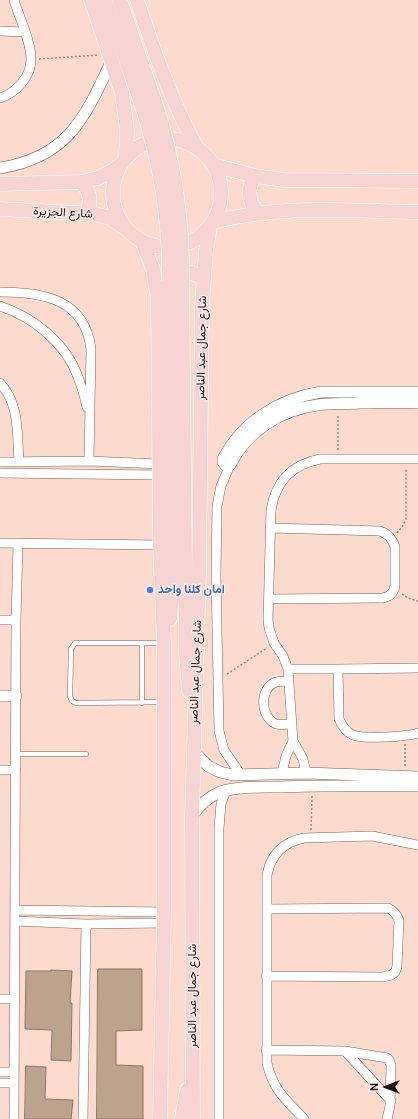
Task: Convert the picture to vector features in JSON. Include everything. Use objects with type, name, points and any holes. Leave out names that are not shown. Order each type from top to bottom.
[{"type":"main road","points":[[0,184],[81,182],[91,180],[106,174],[123,161],[135,148],[147,142],[159,139],[172,139],[185,142],[197,148],[213,165],[218,176],[221,194],[218,211],[211,224],[203,234],[184,245],[173,247],[162,247],[142,241],[132,235],[118,217],[112,196],[116,174],[123,161],[127,130],[125,105],[92,0]]},
{"type":"main road","points":[[106,0],[148,101],[166,138],[178,199],[182,240],[169,281],[158,299],[160,545],[164,643],[164,918],[160,1119]]},
{"type":"main road","points":[[120,0],[148,101]]},
{"type":"main road","points":[[137,0],[177,110],[197,148]]},
{"type":"main road","points":[[125,105],[134,109],[150,109],[164,100],[169,90]]},
{"type":"main road","points":[[213,165],[255,176],[298,180],[418,181]]},
{"type":"main road","points":[[255,176],[250,185],[249,195],[251,204],[257,212]]},
{"type":"main road","points":[[81,182],[87,188],[90,196],[90,205],[87,213]]},
{"type":"main road","name":"شارع الجزيرة","points":[[0,209],[95,214],[110,218],[124,226]]},
{"type":"main road","points":[[211,224],[257,212],[287,210],[418,212]]},
{"type":"main road","name":"شارع جمال عبد الناصر","points":[[193,1119],[192,816],[204,279],[211,224]]},
{"type":"main road","points":[[142,241],[151,264],[169,281],[172,593],[170,615],[164,643]]},
{"type":"main road","points":[[195,715],[189,696],[186,667],[169,281],[166,274],[179,271],[192,273],[204,279]]},
{"type":"main road","points":[[161,1072],[167,1098],[169,1119]]},
{"type":"main road","points":[[182,1119],[186,1092],[193,1072]]},
{"type":"street","points":[[0,98],[15,90],[23,82],[31,60],[29,46],[14,0]]},
{"type":"street","points":[[0,31],[24,32]]},
{"type":"street","points":[[0,168],[16,166],[40,156],[51,150],[65,139],[86,113],[111,57]]},
{"type":"street","points":[[0,292],[20,292],[44,296],[66,305],[79,317],[88,332],[91,349],[89,461]]},
{"type":"street","points":[[0,306],[33,322],[52,337],[67,355],[78,376],[90,422]]},
{"type":"street","points":[[0,383],[9,395],[16,412],[19,462]]},
{"type":"street","points":[[230,465],[225,465],[222,462],[233,441],[240,433],[260,416],[287,401],[306,394],[321,392],[418,392]]},
{"type":"street","points":[[241,775],[224,750],[221,742],[219,732],[217,680],[217,506],[221,486],[230,465],[238,451],[250,437],[271,420],[302,408],[318,405],[338,404],[418,403]]},
{"type":"street","points":[[309,786],[303,759],[293,741],[288,669],[283,656],[274,643],[269,628],[271,510],[273,499],[277,489],[290,472],[309,461],[320,459],[418,459]]},
{"type":"street","points":[[0,462],[89,461],[160,469]]},
{"type":"street","points":[[0,473],[160,469]]},
{"type":"street","points":[[269,599],[382,598],[392,593],[395,585],[395,547],[390,536],[380,531],[271,528]]},
{"type":"street","points":[[0,543],[160,545]]},
{"type":"street","points":[[14,1119],[16,620],[18,543]]},
{"type":"street","points":[[0,620],[16,620]]},
{"type":"street","points":[[288,669],[418,668]]},
{"type":"street","points":[[338,669],[339,719],[347,732],[360,736],[404,736],[418,733]]},
{"type":"street","points":[[289,681],[275,682],[269,687],[265,693],[263,707],[266,714],[277,724],[292,724]]},
{"type":"street","points":[[0,696],[16,696]]},
{"type":"street","points":[[282,773],[286,756],[293,741]]},
{"type":"street","points":[[194,752],[203,762],[214,770],[226,774],[306,773],[418,777]]},
{"type":"street","points":[[0,770],[16,770]]},
{"type":"street","points":[[241,775],[238,782],[242,788]]},
{"type":"street","points":[[192,816],[207,800],[226,790],[242,788],[309,786],[418,786]]},
{"type":"street","points":[[219,1119],[219,828],[221,804],[226,790]]},
{"type":"street","points":[[304,1119],[275,1087],[270,1076],[267,1063],[267,875],[269,866],[273,857],[279,850],[286,844],[295,840],[372,836],[418,845]]},
{"type":"street","points":[[266,976],[382,977],[392,975],[395,973],[397,966],[398,920],[397,915],[388,908],[267,909]]},
{"type":"street","points":[[16,910],[164,918]]},
{"type":"street","points":[[15,921],[86,924],[164,918]]},
{"type":"street","points":[[83,1119],[86,924]]},
{"type":"street","points":[[0,999],[15,1000]]},
{"type":"street","points":[[266,1050],[345,1051],[384,1056],[389,1060],[391,1065],[391,1101],[387,1119]]},
{"type":"street","points":[[345,1051],[391,1101]]},
{"type":"street","points":[[0,1072],[14,1072]]},
{"type":"street","points":[[0,1082],[14,1082]]},
{"type":"lane","points":[[163,702],[76,704],[72,701],[70,696],[71,649],[75,643],[164,643]]},
{"type":"lane","points":[[142,643],[142,702]]},
{"type":"lane","points":[[16,754],[86,754]]},
{"type":"path","points":[[31,60],[111,57]]},
{"type":"path","points":[[338,404],[338,459]]},
{"type":"path","points":[[390,536],[397,533],[406,520],[406,459]]},
{"type":"path","points":[[395,585],[400,593],[408,598],[418,601]]},
{"type":"path","points":[[217,680],[274,643]]},
{"type":"path","points":[[404,736],[406,777]]},
{"type":"path","points":[[309,786],[311,838]]},
{"type":"building","points":[[98,969],[142,969],[142,1030],[116,1031],[116,1065],[143,1066],[143,1119],[97,1119]]},
{"type":"building","points":[[26,971],[72,971],[70,1003],[72,1003],[71,1061],[51,1060],[52,1030],[25,1029]]},
{"type":"building","points":[[26,1066],[46,1067],[45,1099],[73,1100],[71,1119],[25,1119]]},
{"type":"place","name":"امان كلنا واحد","points":[[150,590]]}]
